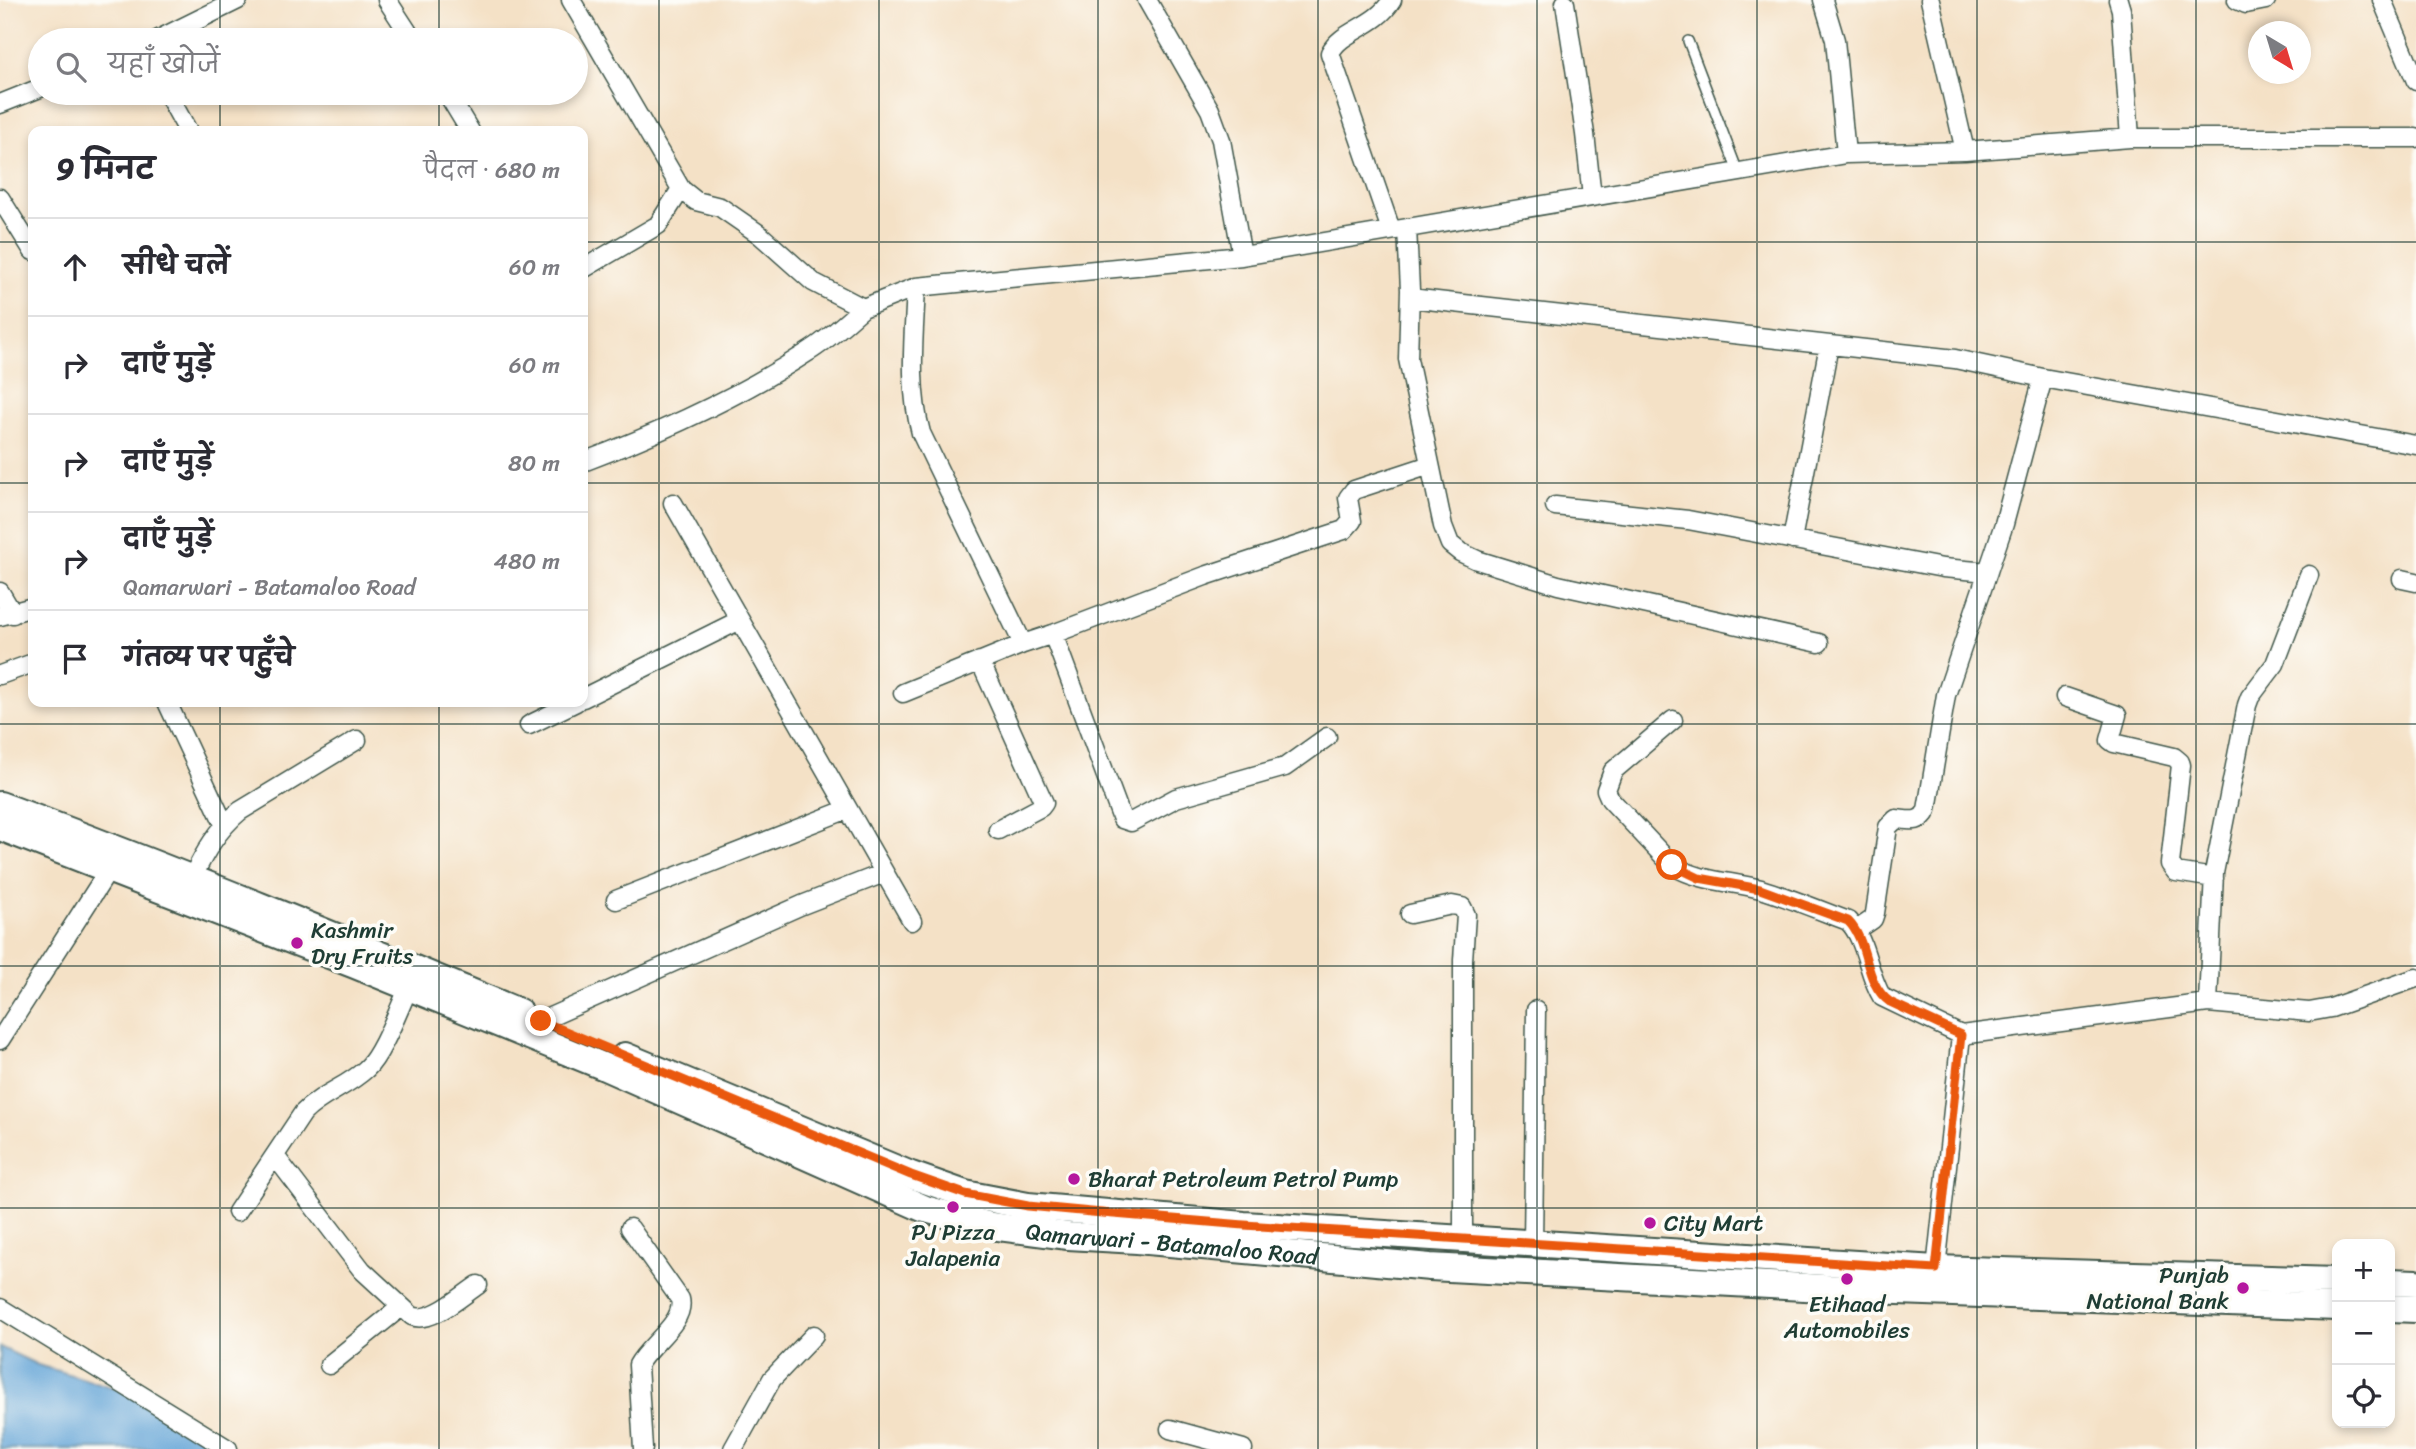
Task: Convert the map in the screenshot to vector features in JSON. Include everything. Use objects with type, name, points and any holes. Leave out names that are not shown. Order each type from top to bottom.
[{"type":"main road","name":"Qamarwari - Batamaloo Road","points":[[0,805],[192,878],[911,1175],[965,1194],[1028,1206],[1102,1213],[1463,1239],[1936,1269],[2332,1281]]},
{"type":"main road","name":"Qamarwari - Batamaloo Road","points":[[0,827],[110,868],[606,1067],[925,1209],[990,1226],[1068,1236],[1430,1267],[1843,1289],[2332,1307]]},
{"type":"main road","points":[[2395,1282],[2416,1283]]},
{"type":"main road","points":[[2395,1308],[2416,1309]]},
{"type":"street","points":[[181,28],[238,0]]},
{"type":"street","points":[[387,0],[405,28]]},
{"type":"street","points":[[571,0],[587,28]]},
{"type":"street","points":[[1147,0],[1210,110],[1221,140],[1242,256]]},
{"type":"street","points":[[1392,0],[1376,20],[1340,40],[1330,53],[1332,64],[1399,229],[1410,298],[1408,359],[1443,526],[1450,544],[1477,560],[1558,584],[1819,643]]},
{"type":"street","points":[[1823,0],[1835,40],[1846,154]]},
{"type":"street","points":[[1930,0],[1965,151]]},
{"type":"street","points":[[2118,0],[2121,10],[2130,138]]},
{"type":"street","points":[[2237,0],[2246,4],[2266,0]]},
{"type":"street","points":[[2382,0],[2416,81]]},
{"type":"street","points":[[1565,3],[1592,197]]},
{"type":"street","points":[[588,29],[681,189],[696,201],[720,207],[759,234],[813,282],[863,309]]},
{"type":"street","points":[[0,104],[28,93]]},
{"type":"street","points":[[174,105],[185,126]]},
{"type":"street","points":[[454,105],[467,126]]},
{"type":"street","points":[[588,460],[628,445],[738,393],[810,351],[863,309],[916,287],[1242,256],[1846,154],[1965,151],[2130,138],[2416,138]]},
{"type":"street","points":[[588,267],[658,225],[681,189]]},
{"type":"street","points":[[0,198],[28,243]]},
{"type":"street","points":[[916,287],[913,375],[916,415],[921,433],[1023,644]]},
{"type":"street","points":[[1410,298],[1955,359],[2043,378],[2416,444]]},
{"type":"street","points":[[1792,540],[1829,345]]},
{"type":"street","points":[[1857,930],[1872,919],[1875,913],[1890,823],[1896,819],[1918,820],[1924,817],[1927,810],[1945,695],[2004,524],[2043,378]]},
{"type":"street","points":[[903,693],[1023,644],[1205,576],[1344,530],[1352,521],[1348,498],[1353,490],[1430,465]]},
{"type":"street","points":[[673,503],[912,921]]},
{"type":"street","points":[[1555,506],[1688,520],[1943,568],[1988,572]]},
{"type":"street","points":[[2208,1003],[2214,878],[2247,705],[2275,664],[2309,575]]},
{"type":"street","points":[[0,592],[6,615],[28,608]]},
{"type":"street","points":[[588,696],[740,620]]},
{"type":"street","points":[[1053,634],[1118,811],[1126,822],[1176,798],[1285,767],[1327,737]]},
{"type":"street","points":[[980,661],[1044,803],[998,830]]},
{"type":"street","points":[[0,676],[28,665]]},
{"type":"street","points":[[2065,697],[2116,714],[2118,718],[2110,740],[2114,743],[2174,757],[2180,762],[2170,864],[2176,872],[2214,878]]},
{"type":"street","points":[[169,707],[224,824]]},
{"type":"street","points":[[529,725],[566,707]]},
{"type":"street","points":[[1673,720],[1613,771],[1606,790],[1611,799],[1672,865],[1684,872],[1699,878],[1760,889],[1848,921],[1857,930],[1875,987],[1882,996],[1961,1035],[2208,1003],[2309,1012],[2330,1008],[2416,978]]},
{"type":"street","points":[[192,878],[208,846],[224,824],[240,811],[357,740]]},
{"type":"street","points":[[616,900],[848,809]]},
{"type":"street","points":[[0,1040],[110,868]]},
{"type":"street","points":[[541,1021],[802,905],[884,873]]},
{"type":"street","points":[[1410,914],[1452,905],[1462,906],[1466,915],[1463,960],[1463,1239]]},
{"type":"street","points":[[237,1212],[310,1106],[355,1078],[373,1062],[409,987]]},
{"type":"street","points":[[1533,1243],[1535,1010]]},
{"type":"street","points":[[1936,1269],[1961,1035]]},
{"type":"street","points":[[275,1156],[362,1270],[401,1307],[419,1319],[429,1318],[478,1285]]},
{"type":"street","points":[[630,1228],[680,1299],[682,1307],[675,1321],[643,1356],[639,1365],[643,1449]]},
{"type":"street","points":[[329,1365],[401,1307]]},
{"type":"street","points":[[0,1308],[229,1449]]},
{"type":"street","points":[[733,1449],[772,1379],[814,1335]]},
{"type":"street","points":[[1170,1429],[1243,1449]]},
{"type":"lane","points":[[1688,41],[1738,172]]},
{"type":"water","points":[[0,1347],[38,1365],[176,1406],[209,1449],[0,1449]]},
{"type":"place","name":"Kashmir Dry Fruits","points":[[297,943]]},
{"type":"place","name":"Bharat Petroleum Petrol Pump","points":[[1074,1179]]},
{"type":"place","name":"PJ Pizza Jalapenia","points":[[953,1207]]},
{"type":"place","name":"City Mart","points":[[1650,1223]]},
{"type":"place","name":"Etihaad Automobiles","points":[[1847,1279]]},
{"type":"place","name":"Punjab National Bank","points":[[2243,1288]]},
{"type":"route","points":[[541,1021],[911,1175],[965,1194],[1028,1206],[1244,1225],[1936,1269],[1961,1035],[1882,996],[1875,987],[1857,930],[1848,921],[1760,889],[1699,878],[1672,865]]}]
